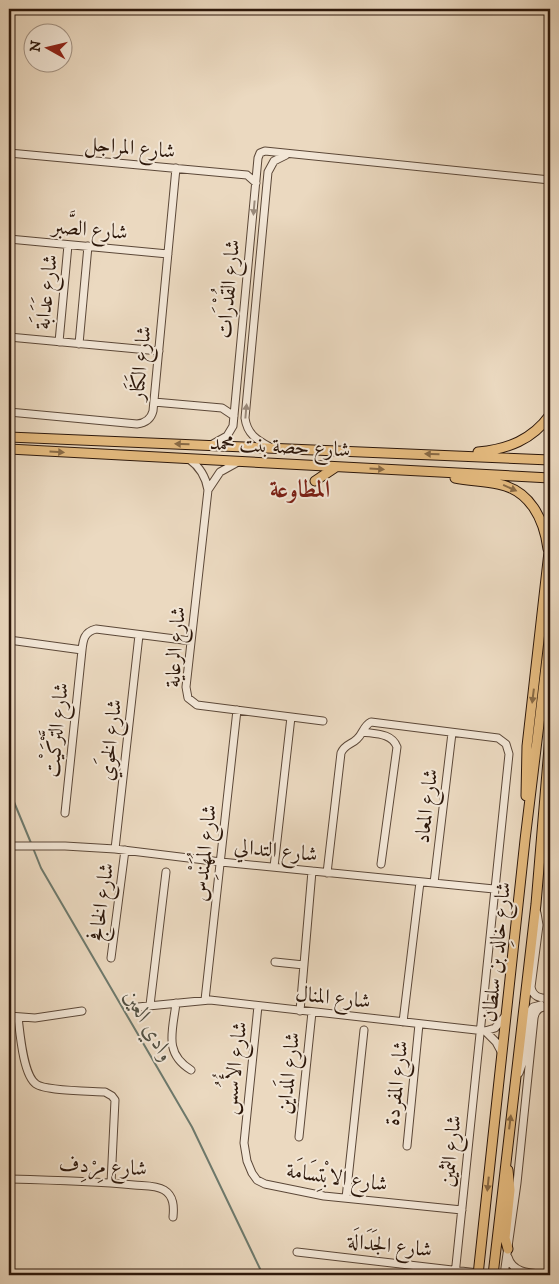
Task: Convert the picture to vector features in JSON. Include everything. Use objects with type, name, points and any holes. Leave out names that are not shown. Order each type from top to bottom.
[{"type":"main road","points":[[450,455],[511,446],[533,434],[550,415]]},
{"type":"main road","name":"شارع حصة بنت محمد","points":[[9,438],[550,460]]},
{"type":"main road","name":"شارع حصة بنت محمد","points":[[9,450],[550,478]]},
{"type":"main road","points":[[314,481],[336,467]]},
{"type":"main road","points":[[428,472],[461,479],[496,483],[522,494],[533,505],[540,516],[549,556]]},
{"type":"main road","points":[[528,816],[526,760],[550,543]]},
{"type":"main road","name":"شارع خالِد بن سلطان","points":[[478,1274],[550,633]]},
{"type":"main road","name":"شارع خالِد بن سلطان","points":[[492,1275],[536,904],[550,736]]},
{"type":"main road","points":[[544,820],[550,789]]},
{"type":"main road","points":[[506,1156],[510,1190],[505,1238],[508,1251]]},
{"type":"street","points":[[267,151],[288,155],[550,180]]},
{"type":"street","points":[[267,151],[271,156],[271,165]]},
{"type":"street","name":"شارع القُدْرَات","points":[[210,445],[224,439],[230,433],[233,426],[258,156],[262,152],[267,151]]},
{"type":"street","name":"شارع المراجل","points":[[9,153],[247,175]]},
{"type":"street","points":[[256,183],[247,175],[258,167],[271,165],[278,158],[288,155]]},
{"type":"street","name":"شارع القُدْرَات","points":[[270,448],[253,437],[245,418],[271,165]]},
{"type":"street","name":"شارع الكَنَار","points":[[9,412],[137,424],[147,421],[151,416],[154,402],[176,168]]},
{"type":"street","name":"شارع الصَّبر","points":[[9,239],[168,254]]},
{"type":"street","name":"شارع عَدَابَة","points":[[59,342],[68,244]]},
{"type":"street","name":"شارع عَدَابَة","points":[[79,344],[88,246]]},
{"type":"street","points":[[9,337],[159,351]]},
{"type":"street","points":[[238,377],[249,378]]},
{"type":"street","points":[[222,408],[236,400]]},
{"type":"street","points":[[154,402],[222,408],[234,416]]},
{"type":"street","points":[[189,459],[204,476],[208,490]]},
{"type":"street","name":"شارع الرعاية","points":[[240,462],[226,467],[220,472],[208,490],[186,691],[188,698],[197,705],[324,721]]},
{"type":"street","name":"شارع التَّرْكَيْت","points":[[65,813],[84,637],[93,630],[191,641]]},
{"type":"street","name":"شارع الخوَي","points":[[115,849],[139,635]]},
{"type":"street","points":[[9,640],[82,650]]},
{"type":"street","name":"شارع المُهَنْدِس","points":[[205,1000],[237,710]]},
{"type":"street","points":[[274,867],[291,717]]},
{"type":"street","points":[[328,873],[341,755],[344,747],[355,741],[366,725],[371,722],[452,733]]},
{"type":"street","points":[[363,732],[388,736],[394,740],[397,747],[381,864]]},
{"type":"street","name":"شارع المعاد","points":[[434,883],[452,733]]},
{"type":"street","name":"شارع الثمين","points":[[452,733],[498,738],[504,741],[508,747],[509,754],[494,890],[483,1031],[456,1272]]},
{"type":"street","name":"شارع التدالي","points":[[9,846],[115,849],[221,862],[494,890]]},
{"type":"street","name":"شارع الخافج","points":[[111,958],[125,850]]},
{"type":"street","points":[[300,1010],[312,871]]},
{"type":"street","points":[[150,1005],[166,872]]},
{"type":"street","points":[[403,1022],[420,882]]},
{"type":"street","points":[[536,904],[539,925],[531,987],[533,993],[538,997],[550,999]]},
{"type":"street","points":[[275,962],[304,965]]},
{"type":"street","name":"شارع المنال","points":[[138,1007],[205,1000],[483,1031]]},
{"type":"street","points":[[176,1003],[173,1052],[180,1062],[191,1070]]},
{"type":"street","name":"شارع الأُسُس","points":[[244,1134],[258,1006]]},
{"type":"street","points":[[514,1088],[524,1059],[529,1013],[535,1006],[550,1006]]},
{"type":"street","points":[[504,1275],[517,1184],[534,1018],[536,1011],[540,1007],[550,1006]]},
{"type":"street","points":[[9,1016],[18,1018],[53,1017],[82,1011]]},
{"type":"street","name":"شارع المَداين","points":[[299,1137],[312,1012]]},
{"type":"street","points":[[483,1031],[495,1028],[506,1015]]},
{"type":"street","points":[[18,1018],[22,1048],[29,1075],[34,1082],[45,1087],[105,1092],[115,1100],[111,1183]]},
{"type":"street","name":"شارع المفردة","points":[[407,1146],[419,1024]]},
{"type":"street","points":[[346,1198],[364,1030]]},
{"type":"street","points":[[483,1031],[496,1042],[502,1054]]},
{"type":"street","name":"شارع الابْتِسَامَة","points":[[244,1134],[247,1161],[252,1173],[260,1182],[308,1193],[462,1210]]},
{"type":"street","name":"شارع مِرْدِف","points":[[9,1179],[111,1183],[163,1189],[172,1198],[174,1206],[173,1217]]},
{"type":"street","points":[[508,1251],[508,1259],[512,1266],[521,1271],[550,1274]]},
{"type":"street","name":"شارع الجَدَالَة","points":[[297,1252],[478,1274]]},
{"type":"street","points":[[509,1275],[521,1271]]},
{"type":"waterway","name":"وادي العين","points":[[9,790],[31,843]]},
{"type":"waterway","name":"وادي العين","points":[[33,848],[41,868],[192,1127],[263,1275]]},
{"type":"district","name":"المطاوعة","points":[[300,489]]}]
